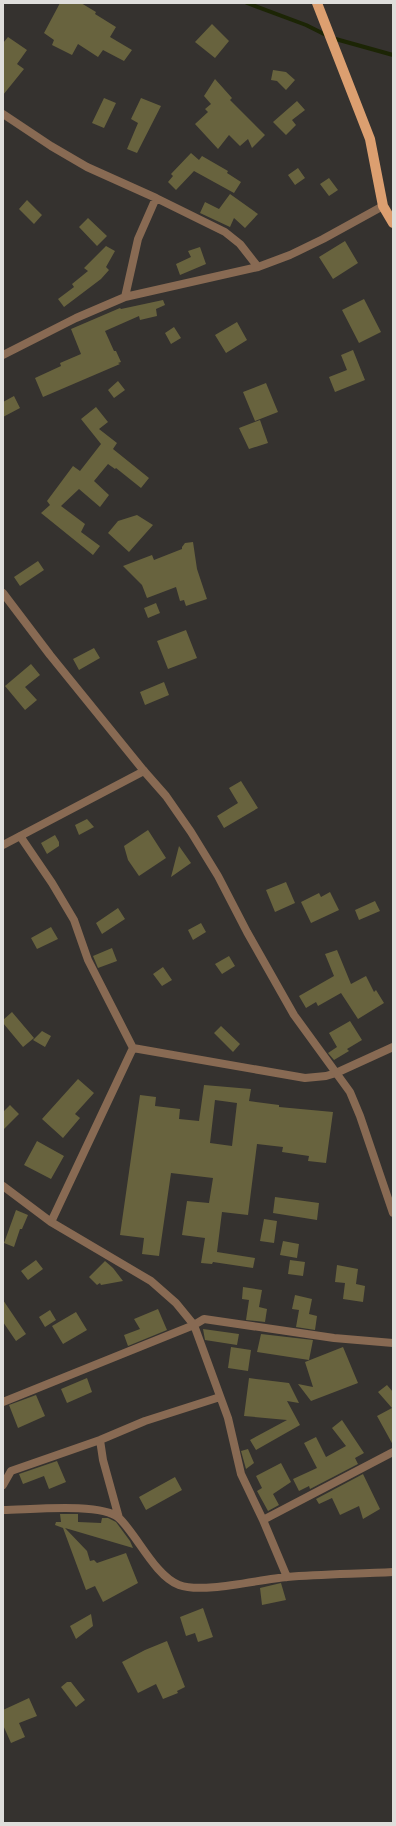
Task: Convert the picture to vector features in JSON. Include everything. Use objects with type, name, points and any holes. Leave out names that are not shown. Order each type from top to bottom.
[{"type":"main road","points":[[317,3],[370,139],[383,206],[393,224]]},
{"type":"street","points":[[3,114],[51,146],[87,167],[156,198],[225,232],[240,244],[258,267]]},
{"type":"street","points":[[125,297],[138,239],[156,198]]},
{"type":"street","points":[[3,355],[76,318],[125,297],[258,267],[290,255],[323,240],[383,206]]},
{"type":"street","points":[[3,593],[50,656],[144,772],[166,796],[191,832],[218,876],[247,932],[294,1015],[350,1092],[360,1116],[392,1209]]},
{"type":"street","points":[[3,845],[144,772]]},
{"type":"street","points":[[20,836],[52,883],[74,920],[88,960],[133,1048]]},
{"type":"street","points":[[133,1048],[305,1078],[326,1076],[336,1073],[393,1047]]},
{"type":"street","points":[[50,1222],[133,1048]]},
{"type":"street","points":[[3,1186],[50,1222],[151,1281],[176,1303],[194,1325],[228,1418],[241,1474],[263,1520],[286,1577]]},
{"type":"street","points":[[3,1402],[194,1325],[204,1319],[334,1338],[393,1342]]},
{"type":"street","points":[[3,1485],[11,1471],[100,1440],[145,1421],[220,1397]]},
{"type":"street","points":[[100,1440],[103,1460],[119,1518],[151,1560],[164,1574],[179,1585],[199,1589],[286,1577],[393,1572]]},
{"type":"street","points":[[263,1520],[393,1452]]},
{"type":"street","points":[[3,1510],[88,1508],[106,1511],[119,1518]]},
{"type":"building","points":[[60,3],[81,3],[116,27],[110,37],[132,50],[124,61],[103,50],[98,57],[78,44],[72,55],[52,45],[54,40],[44,33]]},
{"type":"building","points":[[212,24],[229,41],[215,58],[195,42]]},
{"type":"building","points":[[8,37],[27,50],[17,64],[24,69],[3,95],[3,43]]},
{"type":"building","points":[[273,70],[286,72],[295,80],[286,90],[277,81],[271,80]]},
{"type":"building","points":[[215,79],[232,98],[230,100],[265,135],[252,148],[248,139],[240,146],[229,135],[218,149],[195,124],[208,112],[205,109],[211,104],[204,96]]},
{"type":"building","points":[[104,98],[116,103],[104,128],[92,123]]},
{"type":"building","points":[[141,98],[161,106],[137,153],[127,149],[138,123],[131,119]]},
{"type":"building","points":[[297,101],[305,110],[292,120],[296,125],[286,135],[273,122]]},
{"type":"building","points":[[191,153],[199,160],[202,156],[228,171],[227,173],[241,182],[234,193],[194,171],[176,190],[168,182],[173,176],[171,174]]},
{"type":"building","points":[[298,168],[305,178],[295,185],[288,175]]},
{"type":"building","points":[[329,178],[338,190],[329,196],[320,184]]},
{"type":"building","points":[[230,194],[258,214],[245,228],[234,218],[230,227],[200,213],[205,202],[219,209]]},
{"type":"building","points":[[27,200],[42,215],[34,224],[19,209]]},
{"type":"building","points":[[88,218],[107,236],[97,246],[79,227]]},
{"type":"building","points":[[345,241],[358,263],[333,279],[319,257]]},
{"type":"building","points":[[106,246],[115,251],[106,267],[109,270],[101,279],[64,307],[58,299],[74,287],[72,284],[88,271],[84,268]]},
{"type":"building","points":[[200,247],[206,264],[180,275],[176,264],[191,257],[188,251]]},
{"type":"building","points":[[364,299],[381,332],[359,343],[342,310]]},
{"type":"building","points":[[163,300],[165,305],[156,309],[157,316],[140,320],[139,316],[105,331],[121,362],[118,363],[120,364],[43,397],[35,378],[61,366],[60,363],[81,354],[71,329],[120,308]]},
{"type":"building","points":[[237,322],[247,340],[226,353],[215,335]]},
{"type":"building","points":[[174,327],[181,338],[171,344],[165,333]]},
{"type":"building","points":[[353,350],[365,380],[335,392],[329,377],[347,370],[341,355]]},
{"type":"building","points":[[118,381],[125,390],[114,398],[108,390]]},
{"type":"building","points":[[266,383],[278,412],[255,421],[243,392]]},
{"type":"building","points":[[14,396],[20,408],[3,417],[3,402]]},
{"type":"building","points":[[96,407],[108,422],[99,429],[117,443],[113,449],[149,478],[141,488],[116,468],[115,469],[108,464],[94,481],[109,495],[100,507],[79,489],[61,506],[85,524],[81,532],[100,546],[93,555],[41,513],[50,505],[47,501],[73,466],[80,471],[101,444],[81,419]]},
{"type":"building","points":[[260,420],[268,443],[249,449],[239,428]]},
{"type":"building","points":[[137,515],[153,525],[129,552],[108,533],[118,521]]},
{"type":"building","points":[[193,542],[197,569],[207,599],[186,606],[184,600],[180,601],[176,587],[147,598],[142,585],[123,566],[152,555],[154,560],[182,549],[185,543]]},
{"type":"building","points":[[38,561],[44,570],[20,586],[14,577]]},
{"type":"building","points":[[156,603],[160,613],[148,618],[144,608]]},
{"type":"building","points":[[186,630],[197,658],[168,669],[157,641]]},
{"type":"building","points":[[94,648],[100,658],[79,670],[73,659]]},
{"type":"building","points":[[31,664],[40,675],[25,687],[37,700],[25,710],[5,686]]},
{"type":"building","points":[[164,682],[169,695],[145,705],[140,692]]},
{"type":"building","points":[[241,781],[258,808],[224,828],[217,816],[238,803],[229,788]]},
{"type":"building","points":[[87,819],[94,827],[79,835],[75,825]]},
{"type":"building","points":[[148,830],[166,858],[139,876],[128,860],[124,846]]},
{"type":"building","points":[[55,835],[59,842],[59,846],[47,854],[41,843]]},
{"type":"building","points":[[179,846],[191,863],[171,877]]},
{"type":"building","points":[[286,882],[295,903],[275,912],[266,890]]},
{"type":"building","points":[[330,892],[339,910],[311,923],[301,902],[319,893],[321,897]]},
{"type":"building","points":[[375,901],[380,911],[359,920],[355,910]]},
{"type":"building","points":[[118,908],[125,919],[102,934],[96,923]]},
{"type":"building","points":[[201,923],[206,932],[193,940],[188,930]]},
{"type":"building","points":[[51,927],[58,939],[37,949],[31,938]]},
{"type":"building","points":[[112,948],[117,961],[98,968],[93,956]]},
{"type":"building","points":[[337,950],[351,984],[366,976],[374,992],[376,990],[384,1003],[358,1019],[341,993],[318,1006],[316,1002],[306,1008],[299,996],[334,976],[325,954]]},
{"type":"building","points":[[229,956],[235,966],[222,974],[215,964]]},
{"type":"building","points":[[163,967],[172,980],[162,986],[153,974]]},
{"type":"building","points":[[12,1012],[34,1038],[23,1047],[3,1023],[3,1020]]},
{"type":"building","points":[[350,1021],[362,1040],[347,1049],[349,1051],[334,1060],[328,1053],[337,1047],[329,1033]]},
{"type":"building","points":[[221,1026],[240,1044],[233,1052],[214,1033]]},
{"type":"building","points":[[42,1031],[51,1036],[45,1047],[33,1040]]},
{"type":"building","points":[[78,1079],[94,1093],[75,1114],[80,1118],[63,1138],[42,1119]]},
{"type":"building","points":[[204,1085],[251,1089],[249,1101],[279,1105],[279,1107],[333,1112],[326,1163],[308,1161],[309,1156],[282,1152],[283,1147],[257,1144],[248,1215],[222,1212],[217,1252],[255,1258],[253,1268],[213,1262],[212,1264],[201,1263],[205,1238],[182,1235],[187,1201],[209,1203],[213,1178],[171,1173],[159,1256],[142,1254],[144,1238],[120,1235],[140,1095],[156,1097],[155,1106],[180,1109],[179,1119],[199,1121]],"holes":[[[215,1100],[237,1103],[232,1146],[210,1143]]]},
{"type":"building","points":[[10,1105],[19,1114],[3,1130],[3,1112]]},
{"type":"building","points":[[37,1141],[64,1156],[51,1179],[24,1165]]},
{"type":"building","points":[[275,1197],[319,1203],[317,1220],[273,1213]]},
{"type":"building","points":[[16,1210],[28,1215],[22,1229],[20,1229],[14,1247],[4,1243]]},
{"type":"building","points":[[264,1219],[277,1221],[274,1243],[260,1241]]},
{"type":"building","points":[[283,1241],[299,1244],[297,1258],[280,1255]]},
{"type":"building","points":[[36,1260],[43,1269],[28,1280],[21,1271]]},
{"type":"building","points":[[290,1260],[305,1262],[303,1276],[288,1274]]},
{"type":"building","points":[[105,1261],[113,1268],[123,1281],[101,1285],[100,1283],[97,1285],[89,1277]]},
{"type":"building","points":[[337,1265],[358,1269],[356,1284],[365,1286],[363,1302],[343,1299],[345,1283],[335,1282]]},
{"type":"building","points":[[243,1287],[262,1290],[259,1307],[267,1309],[265,1322],[246,1320],[249,1300],[242,1299]]},
{"type":"building","points":[[295,1295],[312,1299],[309,1314],[317,1316],[315,1330],[296,1327],[299,1310],[292,1309]]},
{"type":"building","points":[[3,1300],[26,1334],[16,1341],[3,1322]]},
{"type":"building","points":[[158,1309],[167,1330],[128,1346],[124,1335],[140,1329],[134,1319]]},
{"type":"building","points":[[50,1310],[56,1320],[45,1327],[39,1317]]},
{"type":"building","points":[[76,1312],[87,1330],[63,1344],[52,1326]]},
{"type":"building","points":[[203,1329],[239,1334],[237,1345],[205,1340]]},
{"type":"building","points":[[261,1334],[313,1340],[309,1360],[257,1352]]},
{"type":"building","points":[[231,1347],[251,1350],[248,1371],[228,1368]]},
{"type":"building","points":[[343,1347],[358,1383],[311,1401],[298,1384],[313,1387],[305,1362]]},
{"type":"building","points":[[87,1378],[92,1392],[67,1403],[61,1389]]},
{"type":"building","points":[[249,1378],[289,1383],[299,1403],[287,1401],[300,1425],[256,1450],[250,1440],[287,1420],[244,1416]]},
{"type":"building","points":[[387,1385],[393,1392],[393,1445],[377,1416],[392,1408],[378,1392]]},
{"type":"building","points":[[36,1395],[45,1416],[18,1428],[9,1405]]},
{"type":"building","points":[[342,1420],[364,1453],[355,1458],[358,1464],[310,1489],[309,1486],[299,1491],[293,1479],[317,1468],[304,1443],[316,1437],[326,1457],[346,1446],[332,1428]]},
{"type":"building","points":[[248,1449],[254,1463],[246,1469],[241,1451]]},
{"type":"building","points":[[57,1461],[66,1482],[49,1489],[44,1476],[23,1484],[19,1474]]},
{"type":"building","points":[[281,1463],[291,1482],[273,1494],[279,1505],[268,1511],[257,1491],[262,1488],[256,1476]]},
{"type":"building","points":[[363,1474],[380,1509],[363,1519],[359,1506],[340,1515],[332,1498],[319,1504],[316,1499]]},
{"type":"building","points":[[175,1477],[182,1490],[146,1510],[139,1497]]},
{"type":"building","points":[[60,1514],[78,1514],[78,1522],[101,1523],[102,1518],[108,1518],[116,1522],[130,1541],[133,1548],[65,1528],[87,1551],[90,1561],[94,1560],[97,1563],[126,1553],[138,1583],[103,1602],[95,1586],[86,1590],[63,1528],[55,1525],[56,1522],[61,1522]]},
{"type":"building","points":[[281,1583],[286,1600],[262,1605],[260,1588]]},
{"type":"building","points":[[203,1608],[213,1637],[198,1642],[195,1633],[186,1636],[180,1617]]},
{"type":"building","points":[[91,1614],[93,1626],[76,1639],[70,1626]]},
{"type":"building","points":[[167,1641],[185,1687],[177,1691],[178,1693],[163,1699],[156,1684],[138,1693],[122,1662]]},
{"type":"building","points":[[67,1682],[71,1682],[85,1700],[76,1707],[61,1687]]},
{"type":"building","points":[[29,1698],[37,1716],[19,1723],[25,1737],[11,1743],[3,1725],[3,1710]]},
{"type":"waterway","points":[[247,3],[306,25],[332,38],[393,55]]}]
